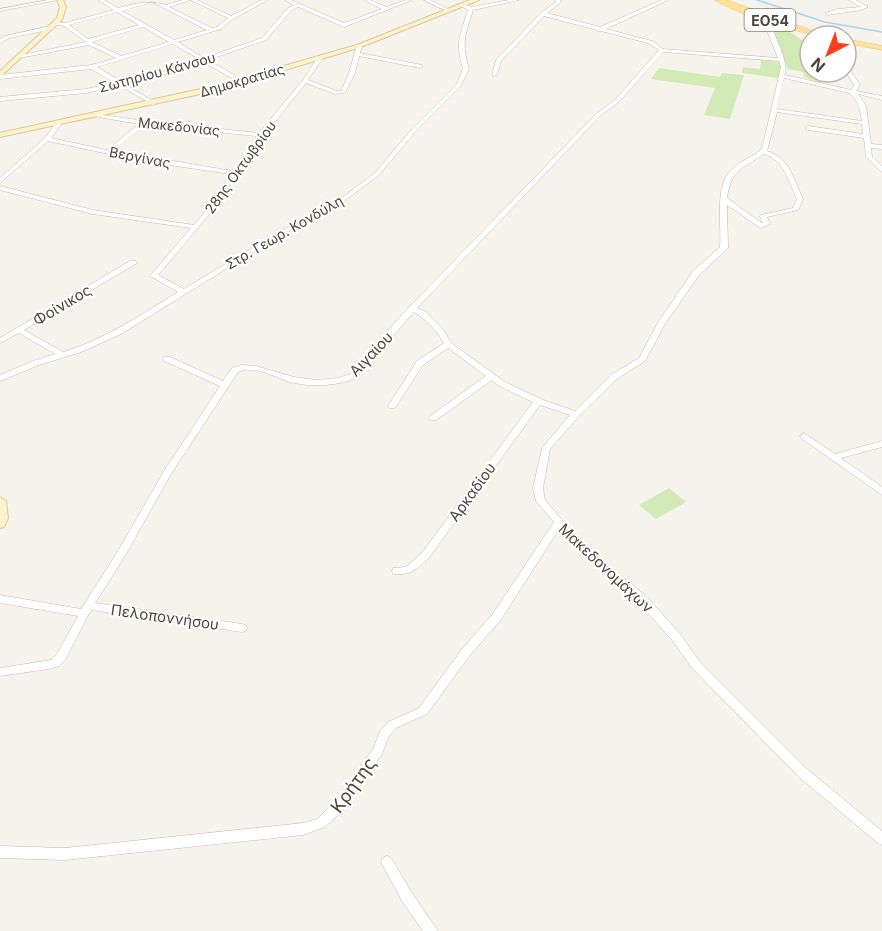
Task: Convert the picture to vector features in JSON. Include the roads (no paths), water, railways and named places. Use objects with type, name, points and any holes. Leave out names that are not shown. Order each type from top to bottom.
[{"type":"main road","name":"ΕΟ54","points":[[719,0],[798,28]]},
{"type":"main road","points":[[858,44],[882,48]]},
{"type":"street","points":[[0,10],[56,0]]},
{"type":"street","points":[[0,76],[53,26],[63,13],[60,0]]},
{"type":"street","points":[[100,0],[241,81]]},
{"type":"street","points":[[0,41],[3,37],[65,25],[153,0],[211,30]]},
{"type":"street","points":[[164,7],[188,0]]},
{"type":"street","points":[[193,0],[231,18]]},
{"type":"street","points":[[249,0],[256,4]]},
{"type":"street","points":[[0,76],[93,67],[224,26],[231,18],[266,0]]},
{"type":"street","points":[[287,0],[344,25],[410,0]]},
{"type":"street","points":[[366,0],[387,9]]},
{"type":"street","points":[[426,0],[450,11]]},
{"type":"street","name":"Δημοκρατίας","points":[[0,135],[153,103],[358,50],[450,11],[467,7],[476,0]]},
{"type":"street","points":[[467,7],[517,0]]},
{"type":"street","points":[[494,75],[498,61],[543,14],[559,2],[557,0]]},
{"type":"street","points":[[599,30],[666,0]]},
{"type":"street","points":[[850,0],[866,6]]},
{"type":"street","points":[[828,13],[838,9],[855,9],[874,4]]},
{"type":"street","name":"Σωτηρίου Κάνσου","points":[[0,99],[62,94],[123,84],[168,72],[250,46],[264,39],[290,9],[297,5]]},
{"type":"street","name":"Στρ. Γεωρ. Κονδύλη","points":[[0,378],[81,350],[118,332],[277,235],[334,206],[383,170],[414,130],[458,86],[464,76],[466,69],[461,52],[461,42],[467,7]]},
{"type":"street","points":[[543,14],[650,42],[662,50],[782,60]]},
{"type":"street","points":[[724,200],[761,226],[767,224],[763,218],[765,215],[796,209],[800,199],[792,178],[779,157],[763,152],[784,67],[768,26],[774,21]]},
{"type":"street","points":[[65,25],[89,42],[120,58]]},
{"type":"street","points":[[19,56],[89,42],[144,25]]},
{"type":"street","points":[[305,81],[337,93],[343,92],[358,50],[420,66]]},
{"type":"street","name":"Αιγαίου","points":[[0,672],[55,663],[61,657],[86,609],[167,473],[236,370],[246,366],[293,380],[330,383],[343,381],[353,375],[599,114],[617,101],[662,50]]},
{"type":"street","name":"28ης Οκτωβρίου","points":[[182,291],[154,276],[217,202],[261,135],[305,81],[320,58]]},
{"type":"street","points":[[93,67],[153,103]]},
{"type":"street","points":[[782,76],[882,98]]},
{"type":"street","points":[[853,93],[856,84]]},
{"type":"street","points":[[853,93],[863,106],[869,157],[882,170]]},
{"type":"street","points":[[774,110],[866,123]]},
{"type":"street","name":"Μακεδονίας","points":[[98,115],[144,123],[261,135]]},
{"type":"street","points":[[109,151],[144,123]]},
{"type":"street","points":[[0,181],[47,138],[58,124]]},
{"type":"street","points":[[808,128],[865,136]]},
{"type":"street","name":"Βεργίνας","points":[[47,138],[143,160],[234,173]]},
{"type":"street","points":[[867,146],[882,147]]},
{"type":"street","name":"Μακεδονομάχων","points":[[763,152],[730,174],[727,180],[724,200],[726,229],[722,252],[696,273],[661,324],[642,359],[614,377],[576,414],[546,448],[538,488],[541,501],[582,549],[642,599],[676,637],[696,665],[803,773],[882,839]]},
{"type":"street","points":[[0,188],[93,212],[195,227]]},
{"type":"street","name":"Φοίνικος","points":[[0,341],[134,263]]},
{"type":"street","points":[[413,309],[441,332],[448,345],[492,376],[538,401],[576,414]]},
{"type":"street","points":[[20,330],[62,355]]},
{"type":"street","points":[[393,405],[420,363],[448,345]]},
{"type":"street","points":[[167,358],[225,385]]},
{"type":"street","points":[[433,418],[492,376]]},
{"type":"street","name":"Αρκαδίου","points":[[397,571],[408,570],[425,556],[538,401]]},
{"type":"street","points":[[804,436],[882,492]]},
{"type":"street","points":[[834,457],[882,444]]},
{"type":"street","points":[[0,501],[2,518],[0,524]]},
{"type":"street","name":"Κρήτης","points":[[0,852],[65,854],[303,829],[321,823],[339,806],[378,751],[384,734],[392,725],[423,711],[466,652],[496,618],[558,523]]},
{"type":"street","name":"Πελοποννήσου","points":[[0,599],[242,628]]},
{"type":"street","points":[[387,862],[406,897],[430,931]]},
{"type":"waterway","points":[[757,0],[825,22],[882,32]]}]
